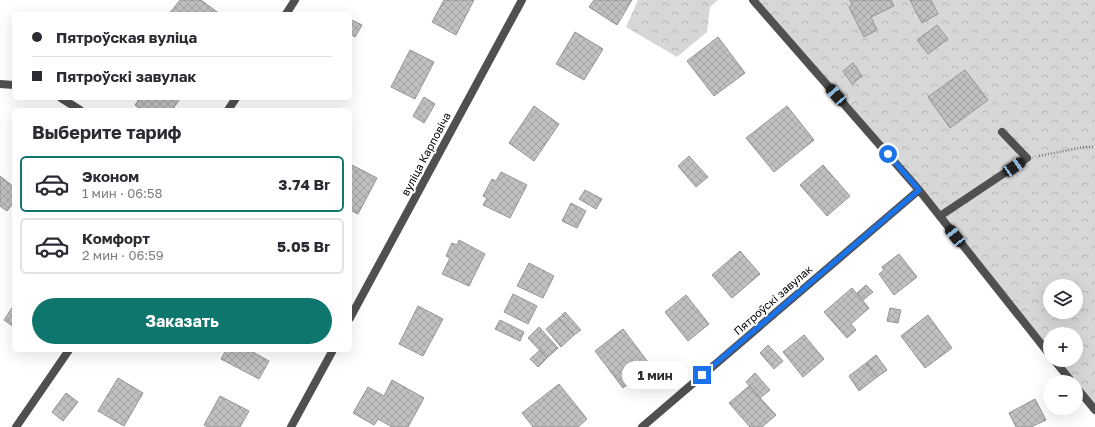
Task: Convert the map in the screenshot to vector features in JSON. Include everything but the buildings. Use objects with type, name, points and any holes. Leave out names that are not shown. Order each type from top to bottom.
[{"type":"street","points":[[287,12],[295,0]]},
{"type":"street","name":"вуліца Карповіча","points":[[352,314],[522,0]]},
{"type":"street","points":[[753,0],[919,190],[1043,346]]},
{"type":"street","points":[[0,84],[12,85]]},
{"type":"street","points":[[65,100],[77,108]]},
{"type":"street","points":[[940,216],[1026,158],[1002,132]]},
{"type":"street","name":"Пятроўскі завулак","points":[[642,427],[919,190]]},
{"type":"street","points":[[16,427],[68,352]]},
{"type":"street","points":[[291,427],[332,352]]},
{"type":"street","points":[[1060,367],[1066,375]]},
{"type":"street","points":[[1083,395],[1095,410]]},
{"type":"path","points":[[1026,158],[1084,147],[1095,147]]},
{"type":"green space","points":[[638,0],[718,0],[710,7],[707,32],[677,57],[626,27]]},
{"type":"green space","points":[[753,0],[1095,0],[1095,410],[1083,395],[1083,375],[1066,375],[1060,367],[1083,367],[1083,327],[1043,327],[1043,346],[919,190]]},
{"type":"route","points":[[702,375],[919,190],[888,154]]}]
